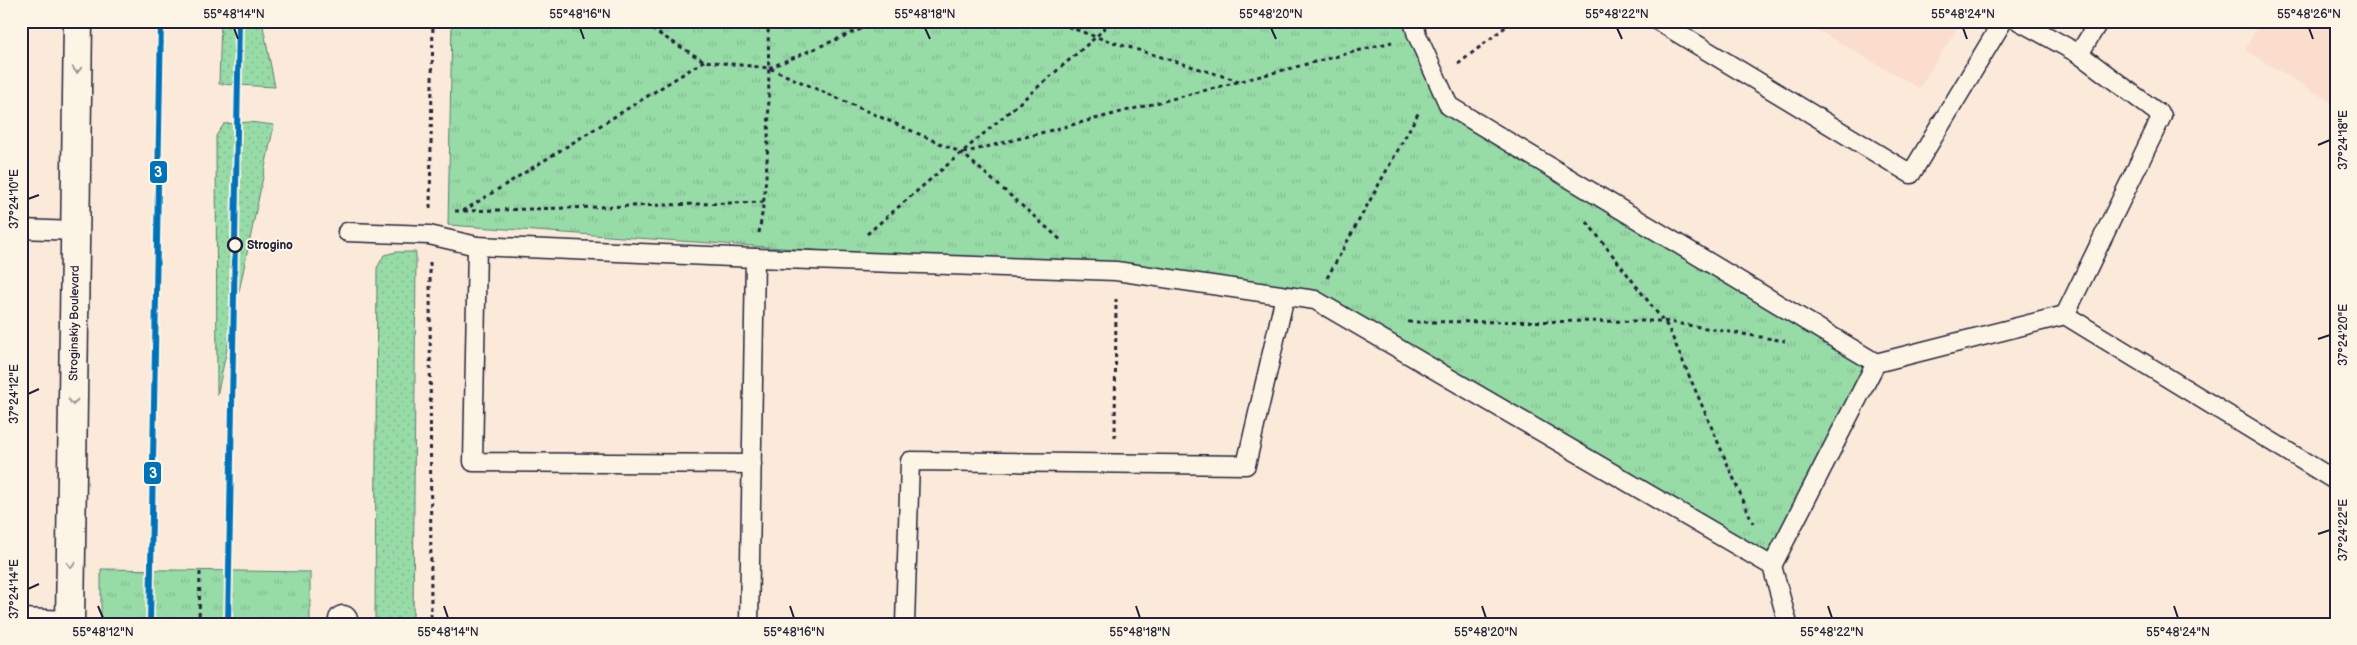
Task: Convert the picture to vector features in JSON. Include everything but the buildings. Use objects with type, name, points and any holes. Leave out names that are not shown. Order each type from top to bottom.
[{"type":"street","name":"Stroginskiy Boulevard","points":[[70,622],[78,21]]},
{"type":"lane","points":[[1658,21],[1911,174],[2003,21]]},
{"type":"lane","points":[[2019,21],[2079,54],[2162,116],[2065,315]]},
{"type":"lane","points":[[2079,54],[2099,21]]},
{"type":"lane","points":[[1415,28],[1448,106],[1876,363],[2065,315],[2336,481]]},
{"type":"lane","points":[[21,229],[76,231]]},
{"type":"lane","points":[[347,232],[430,235],[477,246],[1116,271],[1315,300],[1772,566]]},
{"type":"lane","points":[[477,246],[473,462],[752,464]]},
{"type":"lane","points":[[749,624],[755,258]]},
{"type":"lane","points":[[905,624],[910,461],[1114,465],[1246,465],[1285,296]]},
{"type":"lane","points":[[1788,624],[1772,566],[1876,363]]},
{"type":"lane","points":[[21,618],[70,622]]},
{"type":"path","points":[[431,624],[430,212],[433,21]]},
{"type":"path","points":[[638,21],[704,61],[769,68],[962,153],[1095,270]]},
{"type":"path","points":[[755,258],[765,202],[769,68],[768,21]]},
{"type":"path","points":[[769,68],[880,21]]},
{"type":"path","points":[[1054,21],[1096,37],[1240,81]]},
{"type":"path","points":[[836,260],[1096,37],[1111,21]]},
{"type":"path","points":[[1315,300],[1437,80],[1513,21]]},
{"type":"path","points":[[962,153],[1240,81],[1415,28]]},
{"type":"path","points":[[463,211],[704,61]]},
{"type":"path","points":[[430,212],[765,202]]},
{"type":"path","points":[[1582,215],[1668,328],[1772,566]]},
{"type":"path","points":[[1114,465],[1116,271]]},
{"type":"path","points":[[1401,322],[1663,321],[1792,342]]},
{"type":"path","points":[[199,624],[200,570]]},
{"type":"shaded area","points":[[1802,21],[1962,21],[1919,88]]},
{"type":"shaded area","points":[[2260,21],[2336,21],[2336,105],[2245,50]]},
{"type":"green space","points":[[221,21],[262,21],[275,87],[219,84]]},
{"type":"green space","points":[[452,21],[1413,21],[1449,106],[1876,363],[1772,566],[1315,300],[1116,271],[448,225]]},
{"type":"green space","points":[[249,122],[274,125],[217,396],[216,136],[224,124]]},
{"type":"green space","points":[[396,252],[416,252],[413,624],[375,624],[377,268],[384,255]]},
{"type":"green space","points":[[101,569],[310,572],[310,624],[101,624]]},
{"type":"transit line","name":"3","points":[[150,624],[161,21]]},
{"type":"transit line","name":"3","points":[[228,624],[239,21]]},
{"type":"place","name":"Strogino","points":[[235,245]]}]
